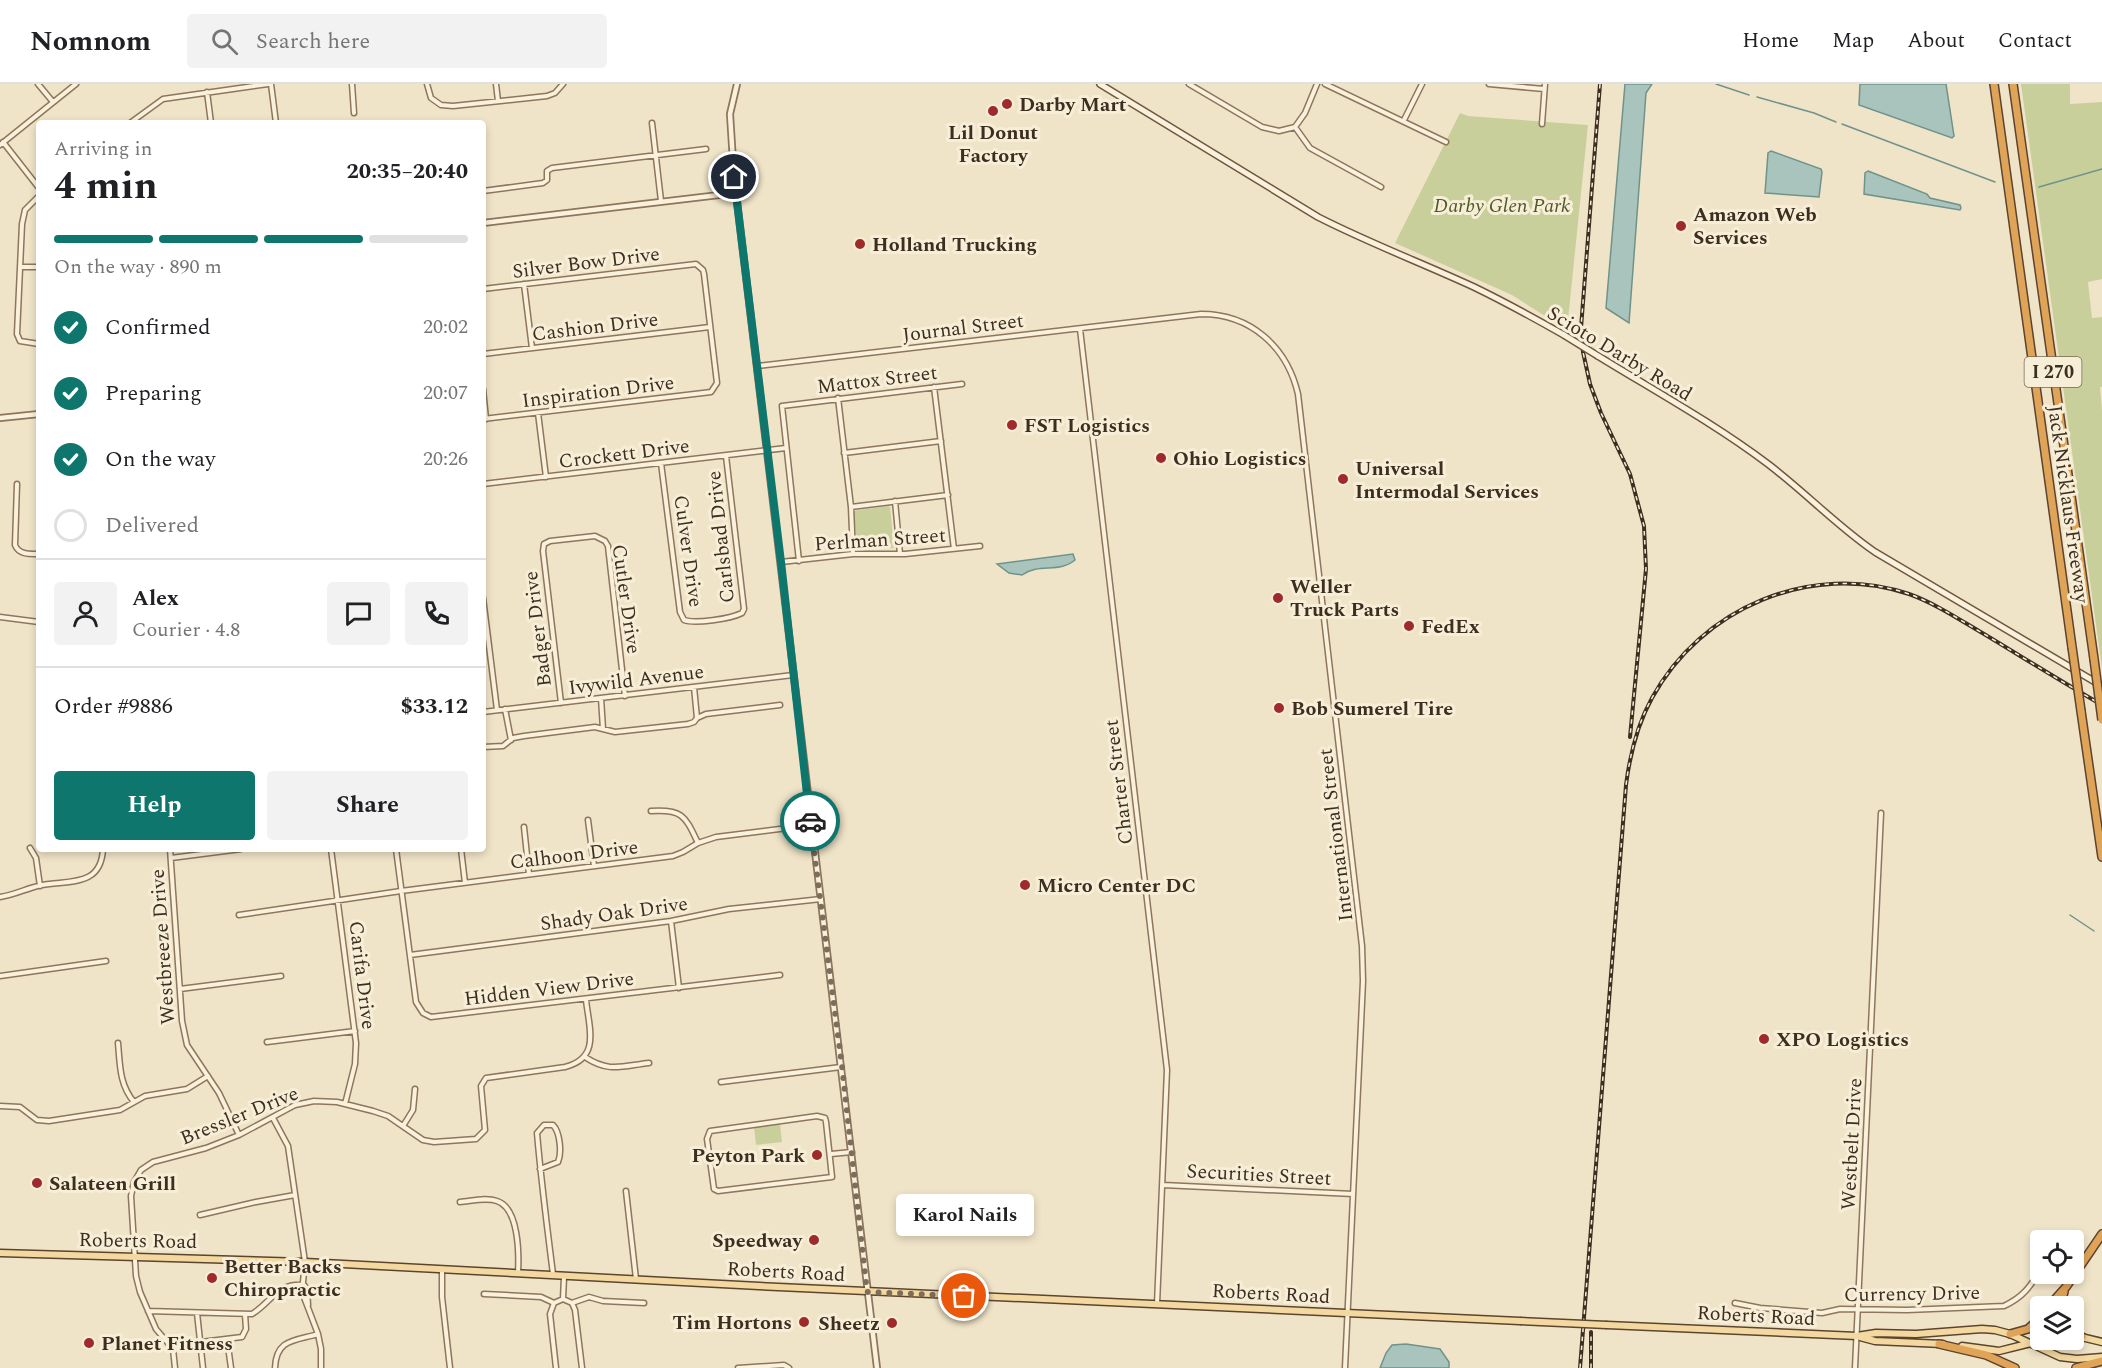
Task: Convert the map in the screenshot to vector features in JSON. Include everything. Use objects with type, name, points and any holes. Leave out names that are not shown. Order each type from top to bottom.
[{"type":"highway","name":"Jack Nicklaus Freeway","points":[[1994,84],[2102,857]]},
{"type":"highway","name":"Jack Nicklaus Freeway","points":[[2013,84],[2102,720]]},
{"type":"highway","points":[[2058,1296],[2102,1234]]},
{"type":"highway","points":[[2063,1296],[2066,1287]]},
{"type":"highway","points":[[2010,1334],[2030,1327]]},
{"type":"highway","points":[[1939,1344],[1986,1355],[2015,1368]]},
{"type":"highway","points":[[2076,1368],[2102,1359]]},
{"type":"main road","name":"Scioto Darby Road","points":[[1100,84],[1318,217],[1474,287],[1564,335],[1755,454],[1845,530],[1875,552],[2102,686]]},
{"type":"main road","name":"Roberts Road","points":[[0,1253],[305,1262],[867,1292],[1857,1336],[1876,1333],[1939,1334],[1982,1329],[2010,1334],[2030,1343]]},
{"type":"main road","name":"Roberts Road","points":[[1857,1336],[1875,1341],[1939,1344],[1999,1351],[2030,1343]]},
{"type":"main road","points":[[2084,1338],[2102,1342]]},
{"type":"main road","name":"Roberts Road","points":[[2045,1350],[2060,1357],[2102,1359]]},
{"type":"street","points":[[38,84],[53,102]]},
{"type":"street","points":[[36,184],[2,144],[76,84]]},
{"type":"street","points":[[134,120],[163,99],[269,84],[275,120]]},
{"type":"street","points":[[352,84],[354,113]]},
{"type":"street","points":[[427,84],[429,95],[435,102],[446,106],[547,96],[563,86]]},
{"type":"street","points":[[496,84],[498,101]]},
{"type":"street","points":[[737,84],[730,114],[736,193],[877,1368]]},
{"type":"street","points":[[1189,84],[1262,127],[1279,131],[1295,127],[1305,113],[1317,84]]},
{"type":"street","points":[[1325,84],[1446,142]]},
{"type":"street","points":[[1404,120],[1422,84]]},
{"type":"street","points":[[1489,84],[1545,86],[1542,124]]},
{"type":"street","points":[[207,92],[211,120]]},
{"type":"street","points":[[652,123],[661,201]]},
{"type":"street","points":[[1295,127],[1310,148],[1381,187]]},
{"type":"street","points":[[486,191],[543,183],[547,180],[547,171],[552,168],[706,150]]},
{"type":"street","points":[[486,223],[736,193]]},
{"type":"street","points":[[36,199],[26,210],[22,224],[17,334],[20,341],[36,344]]},
{"type":"street","name":"Silver Bow Drive","points":[[486,289],[696,264],[703,270],[710,327]]},
{"type":"street","points":[[20,267],[36,267]]},
{"type":"street","points":[[524,284],[532,348]]},
{"type":"street","name":"International Street","points":[[1173,317],[1212,314],[1239,321],[1257,330],[1270,340],[1283,357],[1298,394],[1362,946],[1363,981],[1345,1368]]},
{"type":"street","name":"Journal Street","points":[[758,366],[1173,317]]},
{"type":"street","name":"Cashion Drive","points":[[486,354],[710,327]]},
{"type":"street","name":"Inspiration Drive","points":[[486,419],[703,393],[715,389],[717,383],[710,327]]},
{"type":"street","name":"Charter Street","points":[[1080,328],[1166,1058],[1167,1082],[1157,1304]]},
{"type":"street","name":"Mattox Street","points":[[786,448],[781,407],[784,405],[962,384]]},
{"type":"street","points":[[934,387],[954,549]]},
{"type":"street","points":[[838,398],[853,554]]},
{"type":"street","points":[[538,413],[546,477]]},
{"type":"street","points":[[0,418],[36,414]]},
{"type":"street","points":[[844,453],[941,441]]},
{"type":"street","points":[[786,448],[799,561]]},
{"type":"street","name":"Crockett Drive","points":[[486,484],[786,448]]},
{"type":"street","name":"Carlsbad Drive","points":[[726,456],[744,604],[742,614]]},
{"type":"street","name":"Culver Drive","points":[[661,463],[681,616],[684,620],[691,622],[742,614]]},
{"type":"street","points":[[17,484],[16,550],[36,554]]},
{"type":"street","points":[[850,507],[948,495]]},
{"type":"street","points":[[895,501],[900,554]]},
{"type":"street","name":"Cutler Drive","points":[[543,551],[544,544],[550,541],[595,536],[605,541],[608,546],[625,696]]},
{"type":"street","name":"Perlman Street","points":[[781,562],[853,554],[900,554],[980,546]]},
{"type":"street","name":"Badger Drive","points":[[543,551],[561,703]]},
{"type":"street","points":[[0,617],[36,622]]},
{"type":"street","points":[[486,647],[497,710]]},
{"type":"street","name":"Ivywild Avenue","points":[[486,712],[793,675]]},
{"type":"street","points":[[694,687],[697,718]]},
{"type":"street","points":[[601,698],[603,729]]},
{"type":"street","points":[[486,747],[503,746],[511,740],[534,735],[595,728],[615,732],[688,724],[706,714],[780,705]]},
{"type":"street","points":[[505,709],[511,740]]},
{"type":"street","points":[[651,811],[670,811],[681,814],[698,843]]},
{"type":"street","name":"Westbelt Drive","points":[[1855,1368],[1881,813]]},
{"type":"street","points":[[588,820],[594,866]]},
{"type":"street","name":"Calhoon Drive","points":[[239,915],[402,891],[673,856],[716,837],[811,825]]},
{"type":"street","points":[[524,827],[529,874]]},
{"type":"street","points":[[30,848],[36,858],[40,886]]},
{"type":"street","points":[[0,897],[12,896],[40,886],[80,880],[95,873],[102,863],[103,852]]},
{"type":"street","name":"Westbreeze Drive","points":[[170,852],[185,1038],[190,1050],[219,1093],[239,1135]]},
{"type":"street","points":[[171,858],[218,852]]},
{"type":"street","name":"Carifa Drive","points":[[331,852],[355,1031],[356,1058],[345,1104]]},
{"type":"street","points":[[396,852],[410,955]]},
{"type":"street","points":[[461,852],[465,883]]},
{"type":"street","name":"Shady Oak Drive","points":[[410,955],[670,921],[729,909],[821,898]]},
{"type":"street","points":[[670,921],[680,988]]},
{"type":"street","name":"Hidden View Drive","points":[[410,955],[416,1002],[423,1013],[431,1017],[780,975]]},
{"type":"street","points":[[0,976],[106,961]]},
{"type":"street","points":[[180,989],[281,976]]},
{"type":"street","points":[[586,1000],[591,1040],[585,1057],[607,1068],[649,1063]]},
{"type":"street","points":[[267,1042],[355,1031]]},
{"type":"street","points":[[118,1042],[122,1082],[134,1102]]},
{"type":"street","name":"Bressler Drive","points":[[175,1368],[173,1348],[156,1329],[137,1284],[131,1196],[134,1182],[141,1170],[153,1162],[206,1148],[239,1135],[304,1103],[326,1101],[388,1116],[423,1140],[434,1142],[476,1139],[484,1130],[481,1086],[486,1078],[565,1067],[576,1064],[585,1057]]},
{"type":"street","points":[[721,1082],[842,1066]]},
{"type":"street","points":[[0,1106],[20,1107],[37,1120],[49,1121],[120,1110],[151,1094],[187,1089],[208,1076]]},
{"type":"street","points":[[403,1126],[413,1110],[415,1089]]},
{"type":"street","points":[[821,1116],[826,1122],[831,1154],[833,1173],[831,1177],[718,1191],[712,1184],[708,1132],[713,1129],[821,1116]]},
{"type":"street","points":[[273,1118],[288,1146],[305,1262],[302,1292],[318,1334],[321,1368]]},
{"type":"street","points":[[540,1169],[558,1162],[560,1157],[556,1129],[553,1125],[544,1125],[537,1133],[540,1169],[554,1276]]},
{"type":"street","points":[[831,1154],[852,1152]]},
{"type":"street","name":"Securities Street","points":[[1163,1185],[1353,1194]]},
{"type":"street","points":[[626,1191],[637,1280]]},
{"type":"street","points":[[200,1215],[295,1195]]},
{"type":"street","points":[[460,1202],[490,1200],[504,1204],[510,1210],[515,1223],[518,1274]]},
{"type":"street","points":[[442,1270],[442,1297],[450,1368]]},
{"type":"street","points":[[563,1299],[564,1277]]},
{"type":"street","name":"Currency Drive","points":[[1735,1303],[1813,1313],[1840,1308],[1940,1309],[2004,1306],[2018,1299],[2031,1284]]},
{"type":"street","points":[[148,1311],[254,1313],[284,1287],[304,1285]]},
{"type":"street","points":[[484,1294],[541,1297],[554,1304]]},
{"type":"street","points":[[572,1303],[589,1297],[603,1301],[644,1303]]},
{"type":"street","points":[[563,1299],[572,1303],[575,1310],[582,1368]]},
{"type":"street","points":[[556,1368],[550,1314],[554,1304],[563,1299]]},
{"type":"street","points":[[197,1313],[203,1368]]},
{"type":"street","points":[[201,1342],[243,1336],[245,1332],[244,1314]]},
{"type":"street","points":[[274,1368],[280,1347],[318,1334]]},
{"type":"street","points":[[227,1339],[231,1368]]},
{"type":"street","points":[[738,1368],[784,1365],[789,1368]]},
{"type":"green space","points":[[2021,84],[2070,84],[2070,104],[2102,102],[2102,279],[2088,282],[2092,318],[2102,317],[2102,387],[2100,387],[2102,410],[2102,668]]},
{"type":"green space","name":"Darby Glen Park","points":[[1460,113],[1468,116],[1588,125],[1567,330],[1512,295],[1395,243]]},
{"type":"green space","points":[[890,507],[894,548],[858,550],[853,511]]},
{"type":"green space","points":[[780,1124],[782,1142],[756,1145],[754,1127]]},
{"type":"water","points":[[1625,84],[1652,84],[1646,93],[1629,323],[1606,308]]},
{"type":"water","points":[[1860,84],[1946,84],[1954,136],[1952,138],[1859,105]]},
{"type":"water","points":[[1771,151],[1821,169],[1819,197],[1765,193],[1768,153]]},
{"type":"water","points":[[1868,171],[1927,194],[1930,198],[1960,205],[1961,208],[1960,210],[1864,194],[1865,173]]},
{"type":"water","points":[[1073,554],[1075,560],[1069,564],[1035,569],[1022,575],[1009,573],[997,564]]},
{"type":"water","points":[[1406,1344],[1440,1349],[1449,1362],[1449,1368],[1380,1368],[1392,1345]]},
{"type":"waterway","points":[[1716,84],[1749,95]]},
{"type":"waterway","points":[[1757,97],[1814,113],[1836,122]]},
{"type":"waterway","points":[[1842,124],[1995,182]]},
{"type":"waterway","points":[[2039,187],[2102,169]]},
{"type":"waterway","points":[[2070,915],[2094,931]]},
{"type":"railway","points":[[1600,84],[1581,328],[1583,352],[1590,384],[1630,474],[1644,526],[1646,569],[1630,737]]},
{"type":"railway","points":[[1580,1368],[1626,785],[1638,729],[1652,698],[1673,666],[1699,639],[1729,617],[1762,600],[1798,589],[1834,584],[1872,585],[1909,594],[1940,608],[2102,705]]},
{"type":"railway","points":[[1591,1332],[1591,1368]]},
{"type":"way so far","points":[[810,821],[842,1066],[867,1292],[964,1296]]},
{"type":"place","name":"Darby Mart","points":[[1007,104]]},
{"type":"place","name":"Lil Donut Factory","points":[[993,111]]},
{"type":"place","name":"Amazon Web Services","points":[[1681,226]]},
{"type":"place","name":"Holland Trucking","points":[[860,244]]},
{"type":"place","name":"FST Logistics","points":[[1012,425]]},
{"type":"place","name":"Ohio Logistics","points":[[1161,458]]},
{"type":"place","name":"Universal Intermodal Services","points":[[1343,479]]},
{"type":"place","name":"Weller Truck Parts","points":[[1278,598]]},
{"type":"place","name":"FedEx","points":[[1409,626]]},
{"type":"place","name":"Bob Sumerel Tire","points":[[1279,708]]},
{"type":"place","name":"Micro Center DC","points":[[1025,885]]},
{"type":"place","name":"XPO Logistics","points":[[1764,1039]]},
{"type":"place","name":"Peyton Park","points":[[817,1155]]},
{"type":"place","name":"Salateen Grill","points":[[37,1183]]},
{"type":"place","name":"Speedway","points":[[814,1240]]},
{"type":"place","name":"Better Backs Chiropractic","points":[[212,1278]]},
{"type":"place","name":"Karol Nails","points":[[964,1296]]},
{"type":"place","name":"Tim Hortons","points":[[804,1322]]},
{"type":"place","name":"Sheetz","points":[[892,1323]]},
{"type":"place","name":"Planet Fitness","points":[[89,1343]]},
{"type":"route","points":[[734,177],[810,821]]}]
